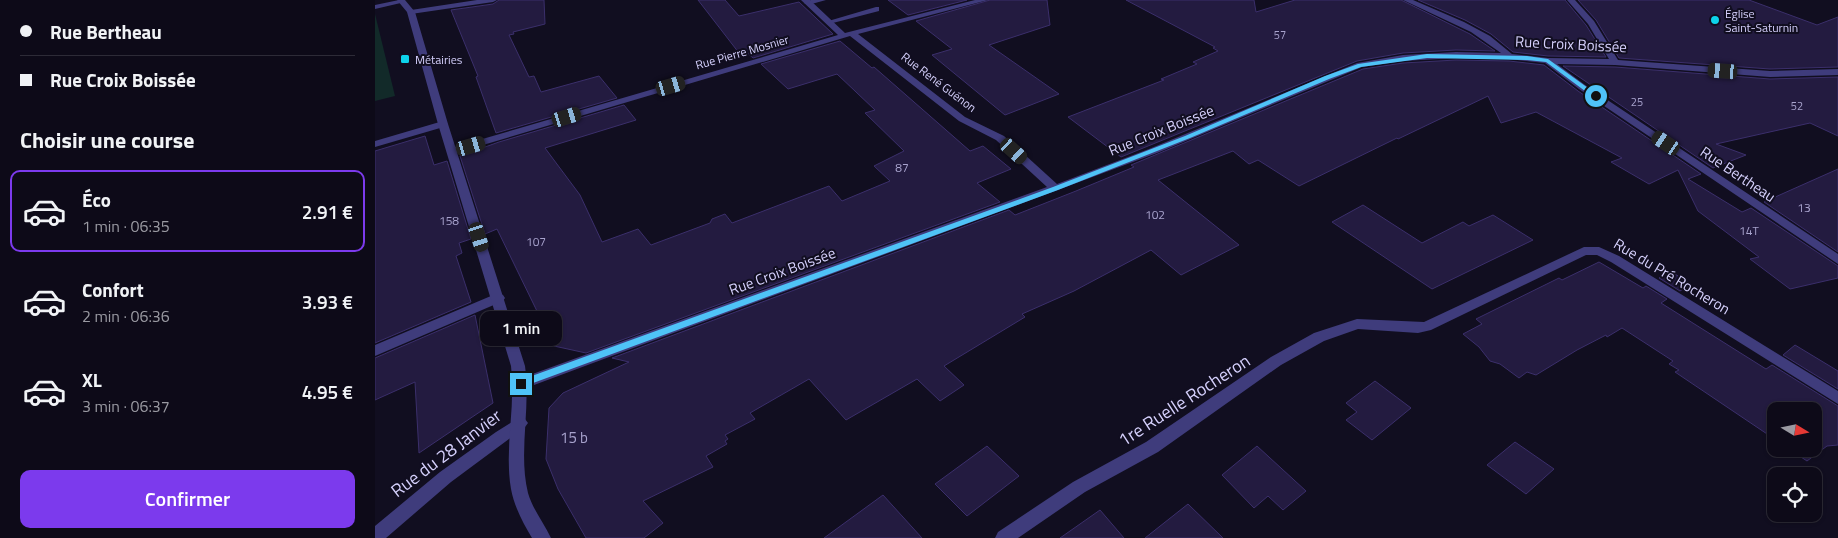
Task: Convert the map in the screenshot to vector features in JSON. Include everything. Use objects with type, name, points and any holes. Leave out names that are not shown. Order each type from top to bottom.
[{"type":"street","points":[[411,12],[493,0]]},
{"type":"street","points":[[807,2],[822,0]]},
{"type":"street","name":"Rue Pierre Mosnier","points":[[452,151],[848,35],[984,0]]},
{"type":"street","points":[[1407,0],[1473,31],[1502,48],[1509,56]]},
{"type":"street","points":[[1571,0],[1591,23],[1615,62]]},
{"type":"street","points":[[375,7],[401,1],[411,12],[443,124],[519,366],[521,423],[516,457],[519,491],[533,525],[542,538]]},
{"type":"street","name":"Rue René Guénon","points":[[807,2],[829,22],[962,119],[1000,138],[1055,188]]},
{"type":"street","points":[[829,22],[876,10]]},
{"type":"street","name":"Rue Croix Boissée","points":[[521,384],[1162,148],[1360,65],[1427,56],[1509,56],[1548,61],[1615,62],[1738,72],[1838,72]]},
{"type":"street","name":"Rue Bertheau","points":[[1548,61],[1838,260]]},
{"type":"street","points":[[375,144],[443,124]]},
{"type":"street","name":"Rue du Pré Rocheron","points":[[1397,327],[1426,327],[1577,253],[1599,251],[1615,259],[1838,398]]},
{"type":"street","points":[[375,351],[498,298]]},
{"type":"street","name":"1re Ruelle Rocheron","points":[[1004,538],[1079,487],[1152,447],[1276,361],[1319,337],[1357,324],[1397,327]]},
{"type":"street","name":"Rue du 28 Janvier","points":[[375,537],[397,516],[458,466],[521,423]]},
{"type":"green space","points":[[375,14],[395,96],[375,101]]},
{"type":"building","points":[[499,0],[544,0],[545,24],[513,32],[514,34],[509,35],[529,77],[534,76],[541,92],[599,76],[617,98],[496,133],[476,77],[478,76],[451,10],[493,4]]},
{"type":"building","points":[[698,0],[725,0],[739,16],[799,2],[833,34],[753,58],[743,49],[739,53]]},
{"type":"building","points":[[888,0],[967,0],[908,15]]},
{"type":"building","points":[[990,0],[1047,0],[1050,25],[989,45],[1059,94],[1005,115],[932,55],[952,49],[916,21]]},
{"type":"building","points":[[1126,0],[1254,0],[1256,12],[1295,0],[1401,0],[1470,34],[1495,51],[1456,50],[1403,53],[1357,61],[1121,157],[1068,117],[1164,80],[1161,79],[1197,64],[1193,62],[1218,51],[1213,48],[1215,47]]},
{"type":"building","points":[[1418,0],[1565,0],[1586,25],[1606,57],[1548,56],[1513,52],[1491,34],[1465,20]]},
{"type":"building","points":[[1578,0],[1749,0],[1817,25],[1838,17],[1838,67],[1770,69],[1619,58],[1596,20]]},
{"type":"building","points":[[840,41],[872,68],[874,67],[970,151],[983,146],[1011,169],[977,183],[1000,202],[586,353],[554,346],[497,229],[485,234],[460,156],[499,142],[624,105],[636,120],[545,148],[580,195],[602,242],[638,229],[651,245],[710,223],[712,219],[725,214],[732,223],[829,186],[842,201],[890,181],[874,166],[904,151],[865,113],[875,110],[837,74],[788,89],[761,64]]},
{"type":"building","points":[[1456,60],[1509,61],[1544,65],[1578,91],[1701,174],[1688,179],[1742,212],[1751,208],[1838,266],[1838,278],[1790,289],[1750,259],[1759,257],[1698,211],[1678,170],[1649,184],[1611,162],[1622,158],[1536,112],[1501,123],[1488,96],[1299,186],[1258,160],[1249,164],[1233,151],[1158,180],[1239,245],[1181,275],[1151,250],[1074,291],[1022,314],[1025,317],[944,366],[964,385],[940,401],[917,379],[846,420],[809,379],[750,413],[755,419],[725,435],[728,439],[725,441],[727,444],[706,456],[713,467],[643,501],[663,523],[644,538],[586,538],[558,489],[546,459],[549,408],[563,393],[629,362],[612,358],[1009,210],[1015,215],[1134,167],[1131,165],[1363,69],[1403,63]]},
{"type":"building","points":[[1563,66],[1615,67],[1770,79],[1838,77],[1838,136],[1810,123],[1716,144],[1746,155],[1713,168]]},
{"type":"building","points":[[425,136],[434,165],[447,161],[471,239],[459,243],[462,253],[456,256],[471,302],[375,343],[375,151]]},
{"type":"building","points":[[1838,169],[1838,252],[1764,202]]},
{"type":"building","points":[[1363,205],[1422,243],[1463,222],[1469,226],[1493,215],[1533,240],[1432,289],[1332,222]]},
{"type":"building","points":[[1599,262],[1643,288],[1646,286],[1667,299],[1661,303],[1766,369],[1772,365],[1838,406],[1838,445],[1827,446],[1823,449],[1823,402],[1767,402],[1767,434],[1675,372],[1679,370],[1669,364],[1673,361],[1622,328],[1577,350],[1536,375],[1527,372],[1519,378],[1500,364],[1490,361],[1479,347],[1463,334],[1482,324],[1476,319],[1559,278],[1562,280]]},
{"type":"building","points":[[1670,271],[1691,284],[1680,291],[1659,278]]},
{"type":"building","points":[[475,315],[493,403],[419,453],[415,382],[375,400],[375,358]]},
{"type":"building","points":[[1795,345],[1838,371],[1838,389],[1783,355]]},
{"type":"building","points":[[1375,381],[1411,408],[1372,440],[1346,420],[1357,412],[1346,403]]},
{"type":"building","points":[[1515,442],[1554,469],[1526,494],[1487,465]]},
{"type":"building","points":[[987,446],[1019,476],[967,516],[935,484]]},
{"type":"building","points":[[1257,446],[1306,491],[1283,510],[1268,496],[1254,508],[1222,475]]},
{"type":"building","points":[[883,495],[922,538],[824,538]]},
{"type":"building","points":[[1188,504],[1223,538],[1145,538]]},
{"type":"building","points":[[1100,510],[1124,538],[1060,538]]},
{"type":"place","name":"Église Saint-Saturnin","points":[[1715,20]]},
{"type":"place","name":"Métairies","points":[[405,59]]},
{"type":"route","points":[[521,384],[1145,154],[1360,65],[1427,56],[1509,56],[1527,58],[1548,61],[1596,96]]}]
